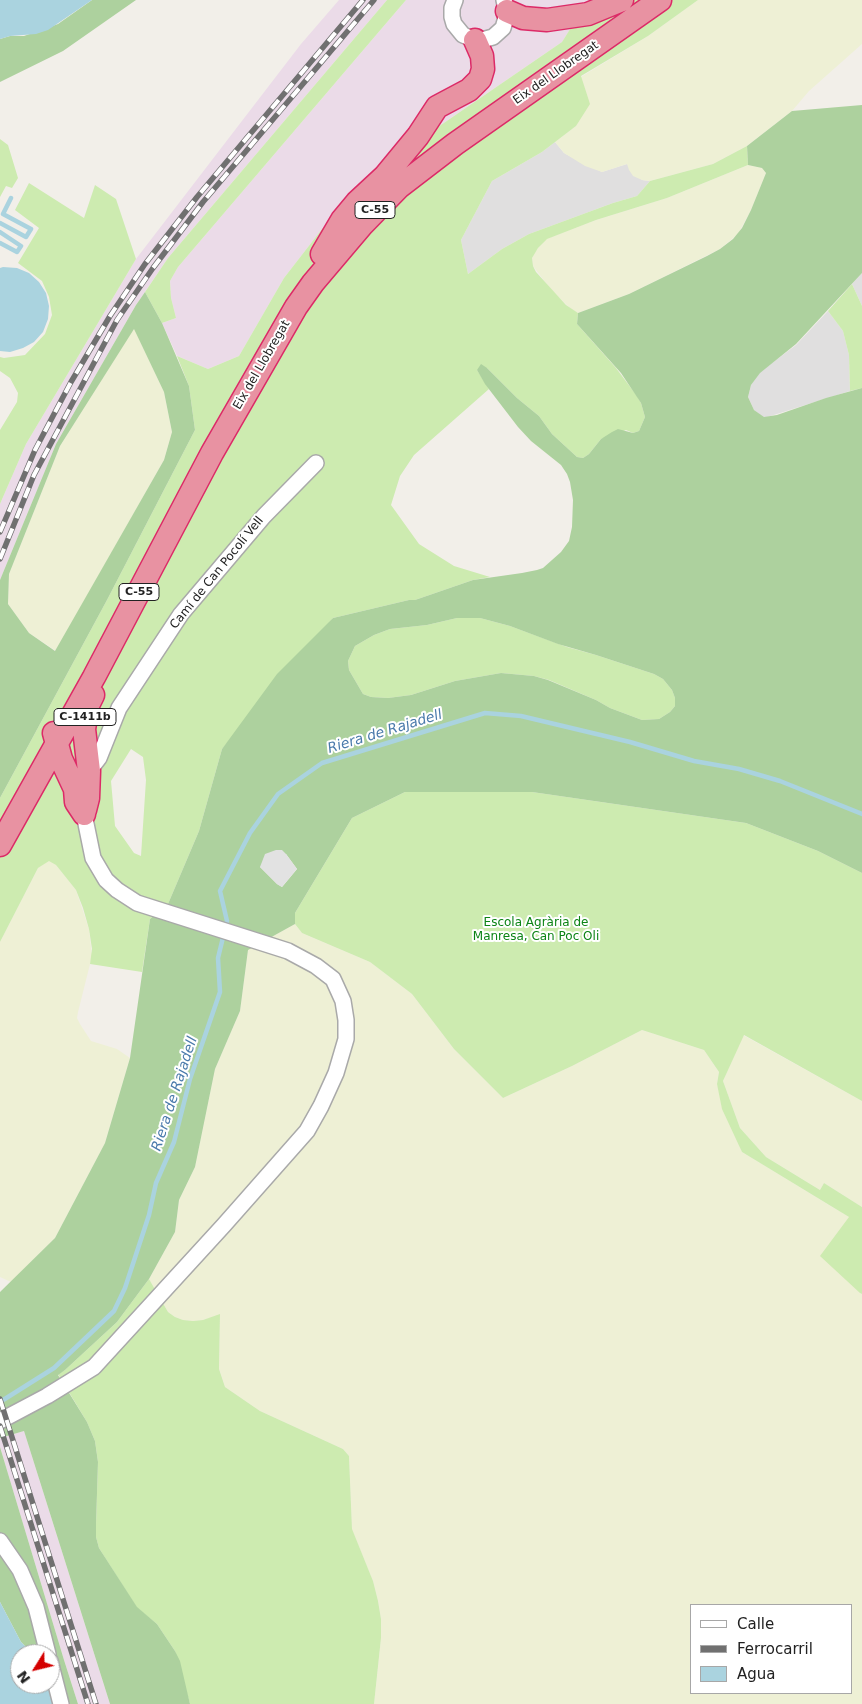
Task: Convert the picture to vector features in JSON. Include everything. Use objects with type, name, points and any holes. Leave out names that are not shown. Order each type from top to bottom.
[{"type":"highway","points":[[505,6],[523,18],[547,20],[588,14],[622,0]]},
{"type":"highway","name":"Eix del Llobregat","points":[[88,672],[173,500],[262,342],[286,303],[322,254],[373,198],[425,152],[639,0]]},
{"type":"highway","name":"Eix del Llobregat","points":[[0,845],[26,785],[43,737],[88,672],[271,348],[296,307],[332,259],[380,205],[454,144],[660,0]]},
{"type":"highway","points":[[322,254],[342,220],[357,202],[385,176],[418,136],[437,107],[469,90],[480,79],[483,69],[482,56],[475,40]]},
{"type":"highway","name":"C-1411b","points":[[80,808],[54,733],[88,672]]},
{"type":"highway","name":"C-1411b","points":[[80,808],[88,798],[88,766],[84,729],[88,705],[96,690],[88,672]]},
{"type":"highway","name":"C-1411b","points":[[26,785],[45,747],[56,743],[64,742],[74,747],[88,766]]},
{"type":"highway","points":[[26,785],[48,783],[56,786],[80,808]]},
{"type":"highway","name":"Eix del Llobregat","points":[[0,818],[26,785]]},
{"type":"street","points":[[455,0],[452,8],[454,24],[463,35],[475,40],[485,40],[498,34],[506,21],[505,6]]},
{"type":"street","name":"Camí de Can Pocolí Vell","points":[[88,766],[99,758],[119,708],[181,614],[264,516],[316,463]]},
{"type":"street","name":"C-1411b","points":[[0,1421],[47,1396],[94,1367],[269,1175],[307,1131],[336,1073],[346,1039],[343,1001],[333,979],[316,966],[288,951],[137,903],[106,880],[91,853],[80,808]]},
{"type":"street","points":[[0,1541],[20,1570],[36,1607],[45,1644]]},
{"type":"shaded area","points":[[339,0],[387,0],[168,258],[136,305],[56,444],[0,580],[0,504],[26,444],[136,259],[301,44]]},
{"type":"shaded area","points":[[406,0],[604,0],[582,10],[562,42],[438,127],[376,176],[322,229],[284,278],[239,356],[208,369],[177,356],[162,323],[176,318],[171,298],[170,281],[178,267]]},
{"type":"shaded area","points":[[555,142],[564,153],[602,172],[627,164],[642,180],[650,181],[637,196],[529,234],[502,249],[468,274],[461,240],[492,181],[542,152]]},
{"type":"shaded area","points":[[862,273],[862,306],[852,284]]},
{"type":"shaded area","points":[[828,311],[843,331],[849,355],[850,391],[764,418],[754,410],[748,397],[751,385],[760,372],[796,345]]},
{"type":"shaded area","points":[[282,850],[297,869],[282,887],[260,867],[265,854]]},
{"type":"shaded area","points":[[24,1431],[110,1704],[78,1704],[0,1447],[0,1438]]},
{"type":"green space","points":[[92,0],[136,0],[63,51],[0,82],[0,39],[10,36],[24,36],[58,24]]},
{"type":"green space","points":[[387,0],[406,0],[178,267],[170,281],[171,298],[176,318],[162,323],[145,292],[168,258]]},
{"type":"green space","points":[[604,0],[698,0],[648,36],[581,76],[590,104],[576,126],[542,152],[492,181],[461,240],[468,274],[502,249],[529,234],[637,196],[650,181],[713,164],[747,146],[748,165],[667,198],[596,220],[547,239],[532,258],[536,272],[566,305],[578,313],[577,324],[616,368],[637,396],[645,417],[639,431],[633,433],[626,430],[601,439],[589,454],[583,458],[577,457],[552,434],[539,416],[517,398],[487,368],[477,370],[489,389],[414,455],[400,476],[391,505],[419,544],[454,566],[490,577],[473,580],[415,600],[333,618],[222,749],[199,831],[168,904],[150,919],[142,972],[90,964],[92,949],[89,929],[76,890],[56,865],[49,861],[38,868],[0,942],[0,798],[107,600],[195,430],[189,386],[177,356],[208,369],[239,356],[284,278],[322,229],[376,176],[438,127],[562,42],[582,10]],"holes":[[[131,749],[143,757],[146,780],[141,856],[134,853],[115,826],[111,781]]]},
{"type":"green space","points":[[698,0],[862,0],[862,44],[809,91],[792,111],[747,146],[713,164],[650,181],[633,176],[627,164],[602,172],[585,166],[564,153],[555,142],[576,126],[581,77],[648,36]]},
{"type":"green space","points":[[862,105],[862,273],[796,344],[760,373],[751,385],[748,397],[754,410],[764,417],[777,415],[862,388],[862,873],[818,851],[746,823],[532,792],[405,792],[352,818],[295,913],[295,924],[248,950],[240,1011],[215,1069],[195,1167],[179,1200],[175,1232],[149,1279],[117,1322],[58,1375],[87,1422],[95,1441],[98,1462],[96,1537],[99,1548],[137,1607],[157,1624],[175,1651],[180,1661],[190,1704],[110,1704],[24,1431],[0,1438],[0,1292],[55,1238],[105,1143],[130,1058],[150,919],[168,904],[199,831],[222,749],[277,674],[333,618],[415,600],[473,580],[537,570],[543,568],[561,552],[569,541],[572,527],[573,500],[567,474],[561,465],[531,441],[518,427],[485,384],[477,370],[481,364],[487,368],[517,398],[539,416],[552,434],[577,457],[583,458],[589,454],[601,439],[618,429],[633,433],[639,431],[645,417],[641,403],[621,373],[577,324],[578,313],[629,294],[707,256],[733,239],[742,228],[751,210],[766,173],[762,168],[748,165],[747,146],[792,111]],"holes":[[[457,618],[480,618],[510,626],[558,644],[654,674],[663,679],[672,690],[675,706],[670,712],[659,719],[642,720],[548,680],[534,676],[501,673],[455,681],[411,695],[388,698],[371,697],[363,694],[349,670],[348,661],[355,646],[374,635],[390,629],[427,625]],[[286,854],[297,869],[282,887],[260,867]]]},
{"type":"green space","points":[[0,139],[8,145],[18,178],[12,188],[6,186],[0,197]]},
{"type":"green space","points":[[748,165],[762,168],[766,173],[751,210],[738,234],[720,249],[629,294],[578,313],[572,310],[552,291],[533,266],[532,258],[534,253],[546,239],[596,220],[667,198]]},
{"type":"green space","points":[[29,183],[84,218],[95,185],[116,199],[136,259],[26,444],[0,504],[0,430],[17,402],[18,393],[10,378],[0,371],[0,357],[25,355],[45,334],[52,315],[49,297],[42,281],[18,263],[39,228],[15,210]]},
{"type":"green space","points":[[852,284],[862,306],[862,388],[850,391],[849,355],[843,331],[828,311]]},
{"type":"green space","points":[[145,292],[162,323],[189,386],[195,430],[107,600],[0,798],[0,580],[56,444]],"holes":[[[134,329],[164,392],[172,432],[164,460],[55,651],[29,633],[8,604],[9,574],[60,446]]]},
{"type":"green space","points":[[134,328],[164,392],[172,432],[164,460],[56,651],[29,633],[8,604],[9,574],[60,446]]},
{"type":"green space","points":[[457,618],[480,618],[510,626],[567,647],[654,674],[663,679],[672,690],[675,706],[670,712],[659,719],[642,720],[610,708],[549,680],[534,676],[501,673],[455,681],[411,695],[388,698],[371,697],[363,694],[349,670],[348,661],[355,646],[374,635],[390,629],[427,625]]},
{"type":"green space","name":"Escola Agrària de Manresa, Can Poc Oli","points":[[405,792],[532,792],[746,823],[818,851],[862,873],[862,1101],[744,1035],[723,1081],[740,1128],[766,1157],[820,1190],[824,1183],[862,1207],[862,1294],[820,1256],[849,1217],[742,1152],[722,1109],[717,1084],[719,1072],[704,1050],[642,1030],[572,1066],[503,1098],[454,1049],[412,994],[370,962],[302,933],[295,924],[295,913],[352,818]]},
{"type":"green space","points":[[49,860],[56,865],[76,890],[89,929],[92,956],[77,1018],[91,1041],[117,1049],[130,1058],[105,1143],[55,1238],[11,1282],[0,1277],[0,942],[38,868]]},
{"type":"green space","points":[[295,924],[302,933],[370,962],[412,994],[454,1049],[503,1098],[572,1066],[642,1030],[704,1050],[719,1072],[717,1084],[742,1152],[849,1217],[860,1293],[862,1294],[862,1704],[374,1704],[381,1638],[381,1619],[373,1581],[352,1530],[349,1456],[343,1449],[260,1411],[225,1387],[219,1369],[220,1315],[193,1321],[175,1317],[168,1312],[149,1279],[175,1232],[179,1200],[195,1167],[215,1069],[240,1011],[248,950]]},
{"type":"green space","points":[[743,1035],[862,1101],[862,1207],[824,1183],[820,1190],[766,1157],[740,1128],[723,1081]]},
{"type":"green space","points":[[149,1279],[168,1312],[175,1317],[193,1321],[203,1320],[220,1314],[219,1369],[225,1387],[260,1411],[343,1449],[349,1456],[352,1529],[373,1581],[381,1619],[381,1638],[374,1704],[190,1704],[175,1651],[157,1624],[137,1608],[99,1548],[96,1537],[98,1462],[95,1441],[87,1422],[58,1374],[65,1370],[117,1322]]},
{"type":"green space","points":[[0,1447],[59,1644],[23,1644],[0,1602]]},
{"type":"green space","points":[[60,1647],[78,1704],[55,1704],[54,1694],[60,1694]]},
{"type":"water","points":[[0,0],[92,0],[48,30],[36,34],[10,36],[0,39]]},
{"type":"water","points":[[0,268],[17,268],[29,273],[39,282],[46,293],[49,306],[48,319],[43,332],[34,342],[10,352],[0,351]]},
{"type":"water","points":[[0,1602],[23,1644],[10,1644],[10,1694],[52,1694],[55,1704],[0,1704]]},
{"type":"waterway","points":[[0,223],[26,237],[31,229],[3,214],[11,198]]},
{"type":"waterway","points":[[0,232],[21,246],[17,252],[0,243]]},
{"type":"waterway","name":"Riera de Rajadell","points":[[0,1402],[54,1368],[114,1311],[125,1288],[149,1215],[156,1183],[174,1142],[190,1079],[220,992],[218,958],[227,921],[220,891],[250,833],[278,794],[322,763],[485,713],[521,716],[630,742],[694,761],[739,769],[780,781],[862,814]]},
{"type":"railway","points":[[0,532],[35,450],[71,382],[110,316],[145,264],[197,197],[363,0]]},
{"type":"railway","points":[[0,559],[34,475],[117,320],[153,268],[203,202],[374,0]]},
{"type":"railway","points":[[0,1399],[96,1704]]},
{"type":"railway","points":[[0,1426],[88,1704]]}]
